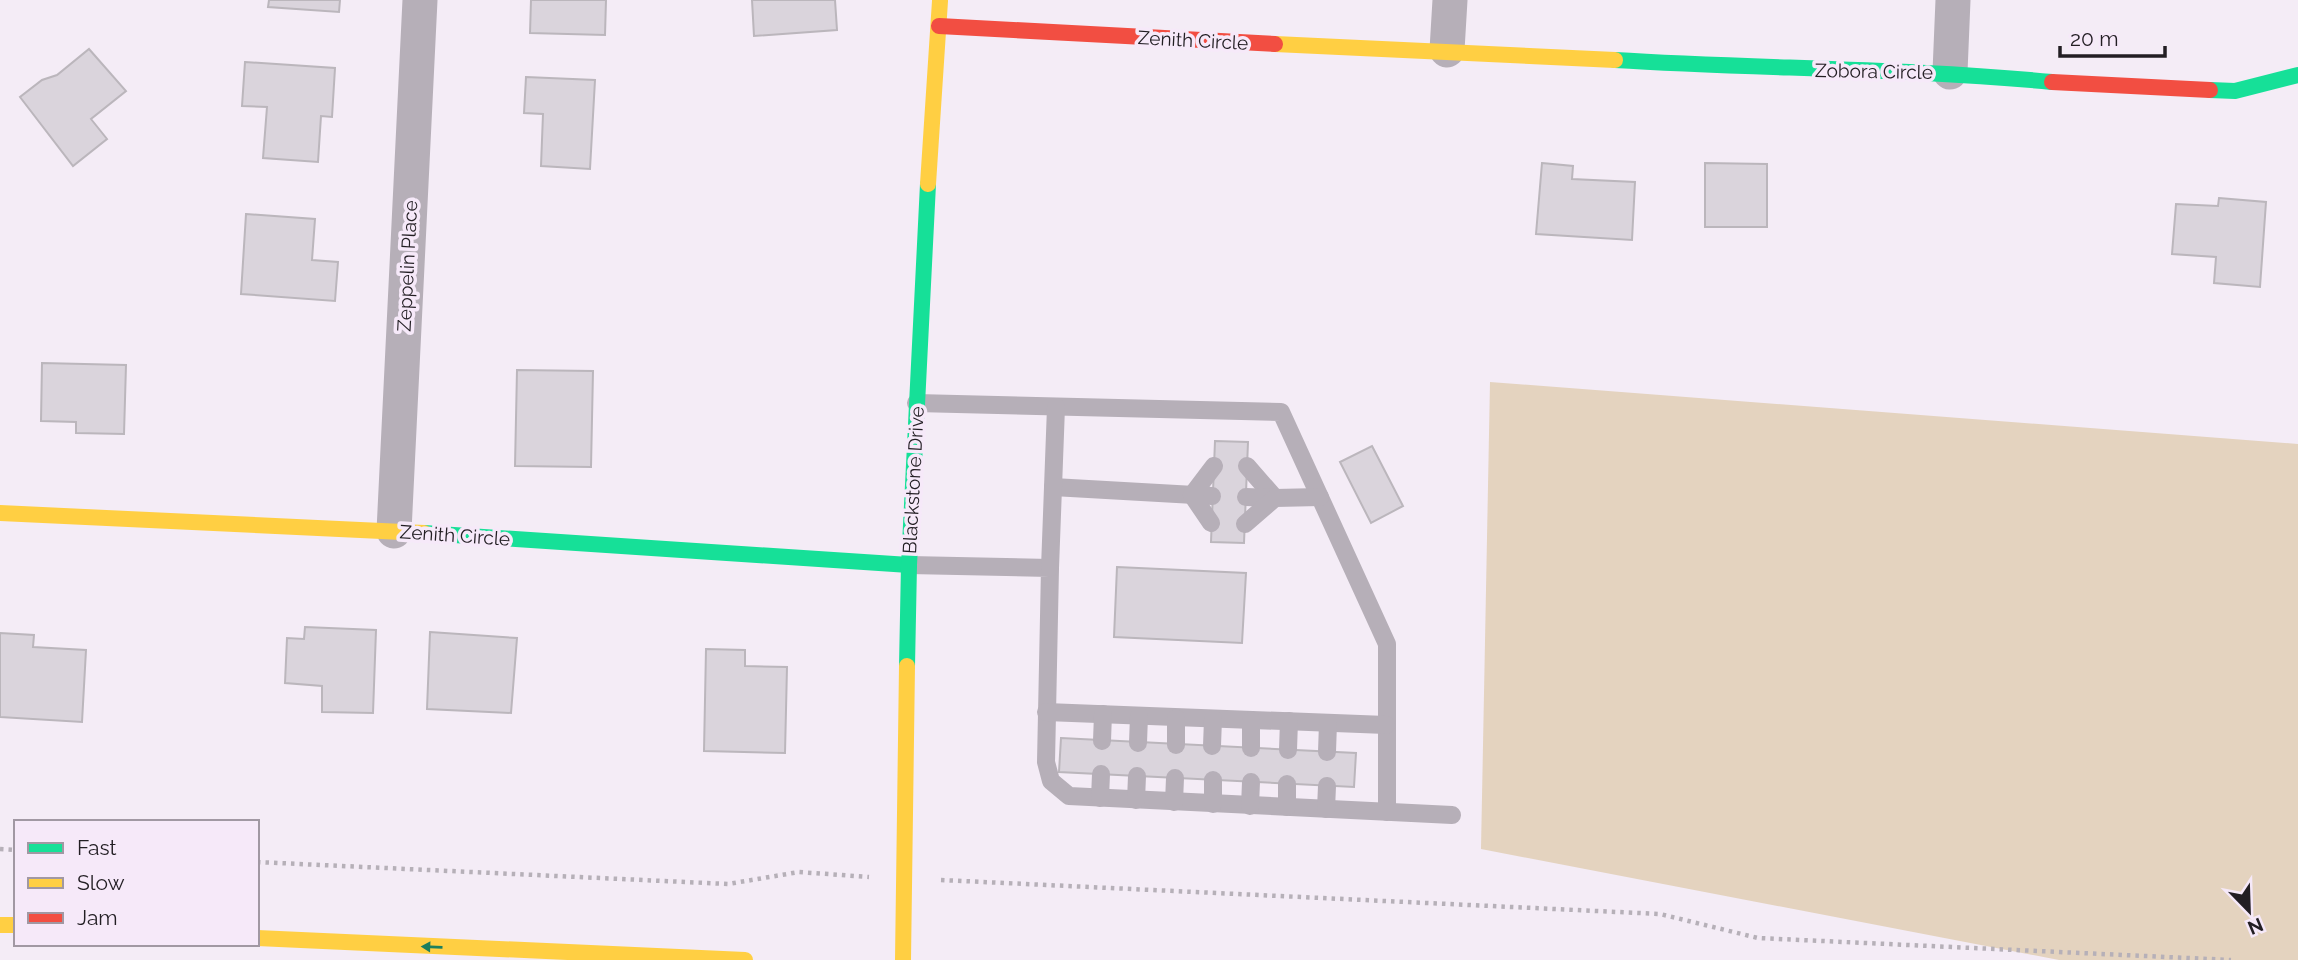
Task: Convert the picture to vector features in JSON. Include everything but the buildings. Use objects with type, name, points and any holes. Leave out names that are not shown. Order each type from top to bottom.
[{"type":"main road","name":"Blackstone Drive","points":[[903,960],[909,565],[940,0]]},
{"type":"main road","name":"Zenith Circle","points":[[940,26],[1307,46],[1447,50]]},
{"type":"main road","name":"Zobora Circle","points":[[1447,50],[1758,69],[1950,72],[2077,85],[2235,91],[2298,75]]},
{"type":"main road","name":"Zenith Circle","points":[[0,513],[394,531],[909,565]]},
{"type":"main road","points":[[259,938],[745,960]]},
{"type":"street","name":"Zeppelin Place","points":[[394,531],[421,0]]},
{"type":"street","points":[[1447,50],[1450,0]]},
{"type":"street","points":[[1950,72],[1953,0]]},
{"type":"lane","points":[[916,403],[1281,412],[1387,644],[1387,812]]},
{"type":"lane","points":[[1056,407],[1046,712],[1046,762],[1051,781],[1069,796],[1452,815]]},
{"type":"lane","points":[[1192,495],[1214,466]]},
{"type":"lane","points":[[1247,466],[1275,498]]},
{"type":"lane","points":[[1053,487],[1213,496]]},
{"type":"lane","points":[[1192,495],[1212,523]]},
{"type":"lane","points":[[1246,497],[1320,497]]},
{"type":"lane","points":[[1245,524],[1275,498]]},
{"type":"lane","points":[[909,565],[1050,568]]},
{"type":"lane","points":[[1046,712],[1386,725]]},
{"type":"lane","points":[[1102,741],[1103,714]]},
{"type":"lane","points":[[1138,743],[1139,716]]},
{"type":"lane","points":[[1176,718],[1176,744]]},
{"type":"lane","points":[[1212,746],[1213,719]]},
{"type":"lane","points":[[1251,720],[1251,748]]},
{"type":"lane","points":[[1289,721],[1289,750]]},
{"type":"lane","points":[[1327,752],[1328,723]]},
{"type":"lane","points":[[1100,798],[1101,774]]},
{"type":"lane","points":[[1136,800],[1137,776]]},
{"type":"lane","points":[[1174,802],[1175,778]]},
{"type":"lane","points":[[1213,780],[1213,804]]},
{"type":"lane","points":[[1250,806],[1251,782]]},
{"type":"lane","points":[[1287,784],[1287,807]]},
{"type":"lane","points":[[1326,786],[1326,809]]},
{"type":"path","points":[[259,862],[728,884],[799,872],[867,877]]},
{"type":"path","points":[[964,881],[1660,914],[1758,938],[2231,960]]},
{"type":"shaded area","points":[[1490,382],[2298,444],[2298,960],[2059,960],[1481,849]]},
{"type":"traffic: fast","points":[[1615,60],[1943,74],[2052,82]]},
{"type":"traffic: fast","points":[[2210,90],[2235,91],[2298,75]]},
{"type":"traffic: fast","points":[[907,666],[909,565],[928,184]]},
{"type":"traffic: fast","points":[[424,533],[909,565]]},
{"type":"traffic: slow","points":[[928,184],[940,1]]},
{"type":"traffic: slow","points":[[1275,44],[1615,60]]},
{"type":"traffic: slow","points":[[0,513],[424,533]]},
{"type":"traffic: slow","points":[[903,960],[907,666]]},
{"type":"traffic: slow","points":[[0,925],[14,925]]},
{"type":"traffic: slow","points":[[259,938],[745,960]]},
{"type":"traffic: jam","points":[[939,26],[1275,44]]},
{"type":"traffic: jam","points":[[2052,82],[2210,90]]}]
